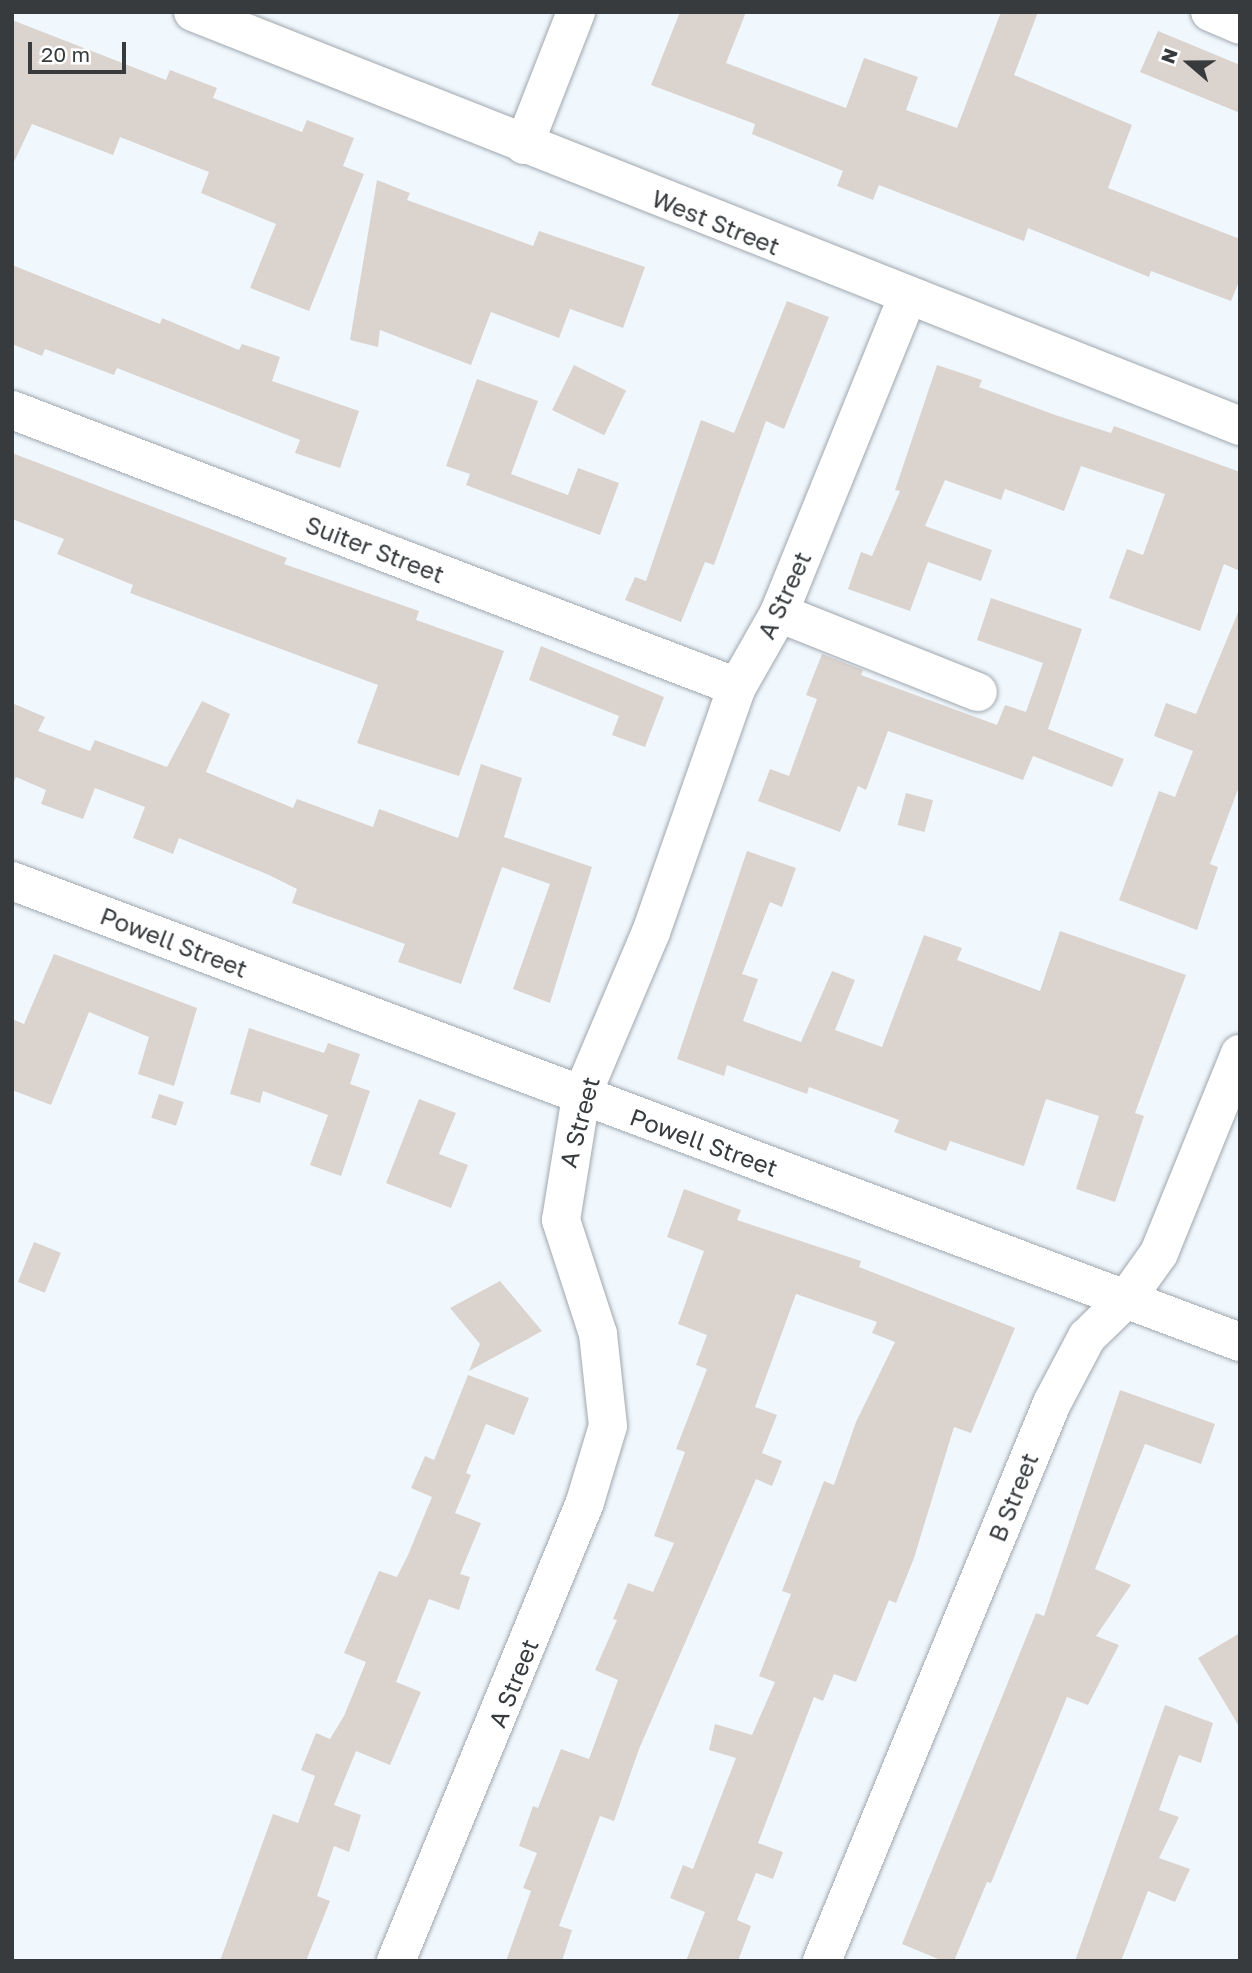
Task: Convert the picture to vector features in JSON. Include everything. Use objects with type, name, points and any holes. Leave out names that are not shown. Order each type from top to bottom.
[{"type":"street","name":"West Street","points":[[193,12],[907,298],[1240,426]]},
{"type":"street","points":[[524,145],[576,12]]},
{"type":"street","points":[[1210,12],[1240,24]]},
{"type":"street","name":"A Street","points":[[396,1961],[580,1515],[605,1438],[610,1407],[604,1360],[561,1220],[581,1097],[651,932],[737,687],[779,613],[907,298]]},
{"type":"street","name":"Suiter Street","points":[[12,410],[737,687]]},
{"type":"street","points":[[779,613],[978,692]]},
{"type":"street","name":"Powell Street","points":[[12,881],[581,1097],[1240,1342]]},
{"type":"street","name":"B Street","points":[[822,1961],[1052,1403],[1087,1337],[1126,1298],[1159,1254],[1240,1054]]},
{"type":"building","points":[[680,12],[746,12],[726,63],[846,108],[864,58],[918,77],[906,110],[957,128],[1001,12],[1038,12],[1014,75],[1132,125],[1108,188],[1240,239],[1240,279],[1231,301],[1151,271],[1149,277],[1028,228],[1024,241],[879,185],[873,200],[837,186],[843,171],[752,134],[755,124],[651,85]]},
{"type":"building","points":[[12,20],[166,80],[170,70],[217,88],[213,98],[302,132],[307,120],[354,138],[343,166],[364,174],[309,311],[250,288],[276,224],[201,193],[209,172],[120,137],[113,155],[32,124],[12,166]]},
{"type":"building","points":[[1158,31],[1240,65],[1240,113],[1140,72]]},
{"type":"building","points":[[377,180],[410,193],[407,200],[533,246],[539,231],[645,267],[623,328],[570,309],[559,338],[491,312],[471,365],[380,330],[378,347],[350,340]]},
{"type":"building","points":[[12,265],[160,324],[162,318],[239,350],[242,344],[280,357],[272,381],[359,411],[340,468],[295,453],[300,440],[117,368],[114,375],[45,349],[42,356],[12,344]]},
{"type":"building","points":[[787,301],[829,317],[784,429],[766,421],[714,565],[705,562],[681,622],[625,600],[635,577],[646,581],[701,420],[734,433]]},
{"type":"building","points":[[574,365],[626,390],[604,435],[552,410]]},
{"type":"building","points":[[937,365],[982,380],[979,387],[1058,416],[1111,433],[1114,426],[1240,472],[1240,571],[1224,564],[1200,631],[1109,598],[1127,549],[1143,555],[1165,494],[1081,466],[1064,511],[1005,489],[1001,500],[945,480],[925,526],[992,550],[981,581],[928,562],[910,611],[848,589],[861,552],[872,556],[900,491],[895,490]]},
{"type":"building","points":[[477,379],[538,401],[511,474],[568,495],[578,468],[619,483],[600,535],[466,485],[470,474],[446,466]]},
{"type":"building","points":[[12,453],[287,558],[284,564],[419,611],[416,620],[504,651],[459,776],[357,743],[378,685],[130,593],[133,585],[57,554],[64,539],[12,519]]},
{"type":"building","points":[[991,598],[1082,629],[1048,729],[1124,759],[1112,787],[1033,756],[1023,780],[888,731],[866,790],[858,786],[840,832],[758,801],[770,769],[789,776],[817,699],[806,695],[822,654],[863,670],[861,675],[997,725],[1005,705],[1026,712],[1043,663],[977,640]]},
{"type":"building","points":[[1239,610],[1240,784],[1210,864],[1218,867],[1197,930],[1119,900],[1159,791],[1175,797],[1193,751],[1154,736],[1166,703],[1196,714]]},
{"type":"building","points":[[541,646],[664,697],[645,747],[612,735],[619,716],[529,680]]},
{"type":"building","points":[[202,701],[230,714],[206,772],[293,808],[297,799],[373,827],[379,809],[458,838],[481,764],[522,778],[504,837],[592,867],[550,1003],[513,989],[550,884],[502,867],[461,984],[398,962],[405,944],[292,903],[297,889],[269,875],[179,838],[173,854],[133,838],[145,807],[95,788],[83,819],[41,804],[46,790],[16,777],[12,786],[12,703],[45,717],[38,731],[90,751],[95,740],[167,767]]},
{"type":"building","points":[[906,793],[933,800],[925,832],[897,825]]},
{"type":"building","points":[[747,851],[796,868],[782,907],[770,902],[742,974],[758,979],[743,1021],[801,1042],[832,971],[855,980],[835,1030],[882,1047],[924,935],[962,948],[957,960],[1040,991],[1060,931],[1186,975],[1135,1113],[1144,1116],[1115,1202],[1076,1189],[1099,1116],[1046,1099],[1024,1166],[950,1141],[946,1151],[894,1132],[899,1120],[809,1087],[807,1094],[727,1065],[724,1076],[677,1059]]},
{"type":"building","points":[[54,954],[197,1008],[174,1086],[138,1074],[149,1037],[89,1012],[51,1105],[12,1090],[12,1019],[24,1024]]},
{"type":"building","points":[[249,1028],[324,1053],[328,1043],[360,1054],[350,1084],[370,1091],[341,1176],[310,1165],[328,1115],[263,1091],[260,1103],[230,1094]]},
{"type":"building","points":[[159,1094],[184,1102],[176,1126],[151,1118]]},
{"type":"building","points":[[419,1099],[456,1113],[439,1154],[468,1165],[451,1208],[386,1183]]},
{"type":"building","points":[[684,1189],[741,1210],[737,1220],[861,1261],[859,1267],[1015,1328],[971,1433],[954,1427],[914,1558],[896,1603],[889,1600],[856,1682],[834,1674],[823,1701],[814,1697],[758,1843],[783,1852],[773,1879],[756,1873],[737,1920],[751,1926],[738,1961],[686,1961],[705,1912],[670,1898],[683,1865],[693,1869],[736,1758],[709,1750],[715,1724],[752,1735],[775,1682],[759,1676],[791,1594],[782,1591],[824,1481],[834,1485],[856,1422],[895,1342],[872,1333],[877,1322],[796,1294],[755,1407],[777,1415],[762,1453],[782,1461],[772,1486],[756,1479],[639,1749],[614,1821],[600,1816],[559,1926],[572,1930],[562,1961],[506,1961],[531,1891],[523,1888],[537,1853],[519,1846],[533,1806],[538,1808],[561,1749],[589,1759],[618,1680],[595,1670],[617,1620],[613,1619],[628,1583],[653,1592],[674,1543],[654,1536],[685,1452],[676,1449],[707,1369],[696,1365],[707,1335],[678,1324],[704,1251],[667,1237]]},
{"type":"building","points":[[34,1242],[61,1253],[45,1293],[18,1282]]},
{"type":"building","points":[[500,1281],[542,1331],[469,1371],[480,1344],[450,1308]]},
{"type":"building","points":[[468,1375],[529,1398],[514,1435],[486,1424],[466,1473],[471,1475],[455,1513],[481,1523],[460,1574],[470,1577],[459,1610],[429,1599],[396,1682],[421,1692],[390,1765],[356,1751],[334,1805],[361,1815],[349,1852],[334,1846],[317,1896],[330,1901],[306,1961],[220,1961],[273,1814],[298,1823],[315,1776],[301,1770],[316,1733],[330,1739],[344,1716],[366,1662],[344,1653],[379,1571],[397,1577],[408,1555],[432,1497],[411,1488],[425,1456],[434,1460]]},
{"type":"building","points":[[1120,1390],[1215,1424],[1201,1464],[1145,1444],[1095,1569],[1131,1585],[1096,1636],[1119,1645],[1088,1705],[1067,1697],[991,1883],[987,1882],[954,1961],[943,1961],[902,1944],[1036,1613],[1044,1616]]},
{"type":"building","points":[[1240,1633],[1240,1728],[1198,1658]]},
{"type":"building","points":[[1165,1705],[1213,1723],[1201,1763],[1179,1755],[1159,1810],[1179,1817],[1159,1858],[1190,1869],[1175,1902],[1148,1891],[1121,1961],[1075,1961]]}]
